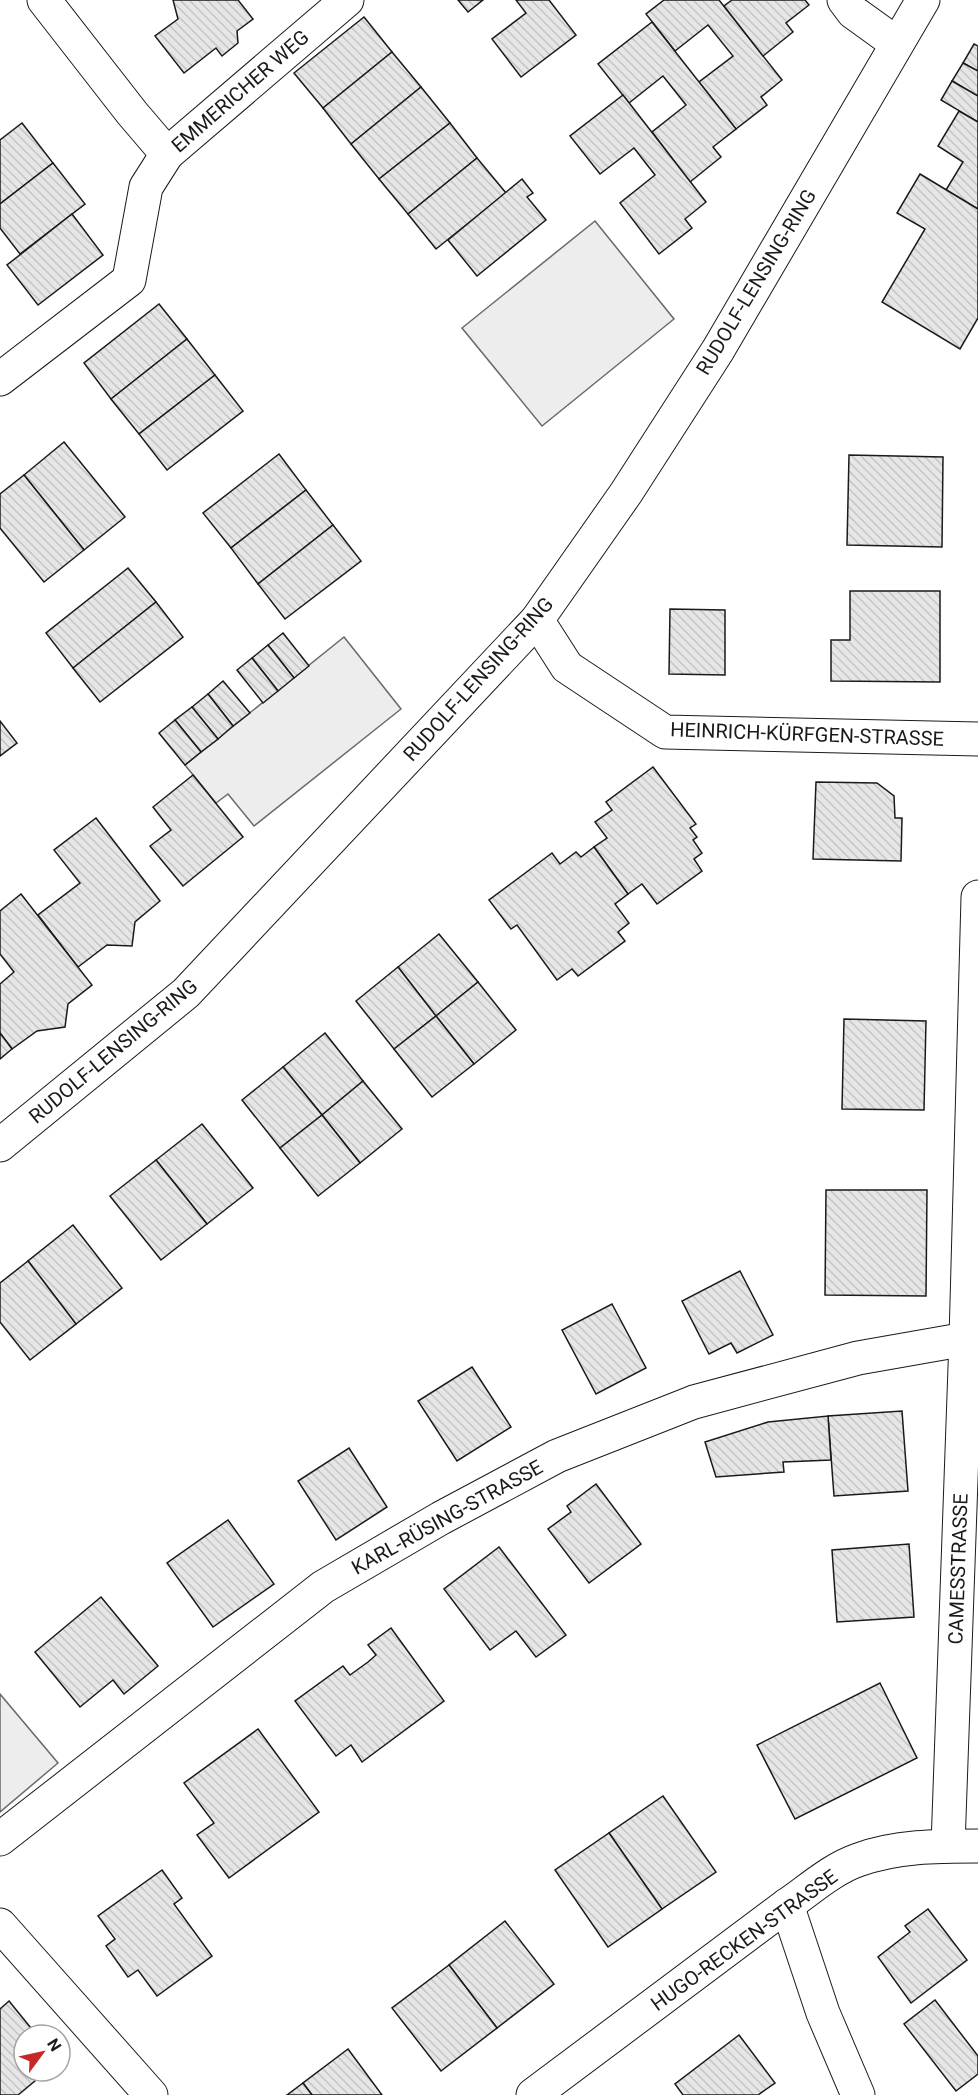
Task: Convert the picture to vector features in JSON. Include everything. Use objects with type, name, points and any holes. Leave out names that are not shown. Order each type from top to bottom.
[{"type":"street","points":[[44,0],[167,154]]},
{"type":"street","name":"EMMERICHER WEG","points":[[0,379],[129,280],[146,188],[167,154],[346,0]]},
{"type":"street","points":[[843,0],[853,12],[896,43]]},
{"type":"street","name":"RUDOLF-LENSING-RING","points":[[0,1145],[186,993],[537,620],[626,493],[718,350],[923,0]]},
{"type":"street","name":"HEINRICH-KÜRFGEN-STRASSE","points":[[537,620],[567,667],[665,732],[978,739]]},
{"type":"street","name":"CAMESSTRASSE","points":[[963,1846],[966,1339],[978,897]]},
{"type":"street","name":"KARL-RÜSING-STRASSE","points":[[0,1839],[323,1587],[441,1518],[557,1456],[694,1402],[858,1358],[966,1339]]},
{"type":"street","name":"HUGO-RECKEN-STRASSE","points":[[534,2095],[787,1905],[825,1878],[856,1860],[897,1849],[963,1846]]},
{"type":"street","points":[[787,1905],[823,2013],[858,2095]]},
{"type":"street","points":[[0,1925],[151,2095]]},
{"type":"shaded area","points":[[595,221],[674,319],[542,426],[462,328]]},
{"type":"shaded area","points":[[344,637],[401,709],[254,826],[228,794],[216,803],[185,765]]},
{"type":"shaded area","points":[[0,1694],[58,1763],[0,1812]]},
{"type":"building","points":[[173,0],[238,0],[253,19],[237,31],[238,43],[222,56],[216,48],[184,73],[155,36],[178,19]]},
{"type":"building","points":[[458,0],[483,0],[468,12]]},
{"type":"building","points":[[516,0],[549,0],[576,35],[521,77],[492,39],[526,13]]},
{"type":"building","points":[[664,0],[719,0],[782,80],[761,97],[767,105],[736,129],[699,82],[733,56],[708,25],[675,51],[646,14]]},
{"type":"building","points":[[732,0],[805,0],[809,5],[786,23],[793,32],[763,56],[724,6]]},
{"type":"building","points":[[364,17],[392,52],[323,108],[294,73]]},
{"type":"building","points":[[652,22],[736,129],[713,147],[721,157],[690,182],[652,132],[686,105],[663,76],[629,103],[598,64]]},
{"type":"building","points":[[974,44],[978,46],[978,71],[963,63]]},
{"type":"building","points":[[392,52],[421,87],[351,144],[323,108]]},
{"type":"building","points":[[963,63],[978,71],[978,96],[952,81]]},
{"type":"building","points":[[952,81],[978,96],[978,122],[941,100]]},
{"type":"building","points":[[421,87],[450,123],[379,179],[351,144]]},
{"type":"building","points":[[623,95],[706,202],[685,219],[692,228],[659,254],[620,203],[655,175],[634,148],[600,174],[570,136]]},
{"type":"building","points":[[959,111],[978,122],[978,209],[946,190],[963,162],[938,146]]},
{"type":"building","points":[[22,123],[53,163],[0,204],[0,140]]},
{"type":"building","points":[[450,123],[477,158],[408,214],[379,179]]},
{"type":"building","points":[[477,158],[506,193],[436,249],[408,214]]},
{"type":"building","points":[[53,163],[85,204],[20,254],[0,228],[0,204]]},
{"type":"building","points":[[920,174],[978,209],[978,318],[960,349],[882,302],[925,229],[897,213]]},
{"type":"building","points":[[522,179],[533,193],[527,197],[546,220],[477,276],[448,240]]},
{"type":"building","points":[[72,214],[103,255],[38,305],[7,265]]},
{"type":"building","points":[[159,304],[187,339],[111,399],[84,363]]},
{"type":"building","points":[[187,339],[215,375],[139,434],[111,399]]},
{"type":"building","points":[[215,375],[243,411],[167,470],[139,434]]},
{"type":"building","points":[[64,442],[125,517],[84,550],[24,475]]},
{"type":"building","points":[[279,454],[306,490],[231,548],[203,513]]},
{"type":"building","points":[[849,455],[943,457],[942,547],[847,545]]},
{"type":"building","points":[[24,475],[84,550],[44,582],[0,528],[0,494]]},
{"type":"building","points":[[306,490],[333,525],[258,584],[231,548]]},
{"type":"building","points":[[333,525],[361,561],[285,619],[258,584]]},
{"type":"building","points":[[128,568],[156,602],[73,668],[46,633]]},
{"type":"building","points":[[850,591],[940,591],[940,682],[831,681],[831,640],[850,640]]},
{"type":"building","points":[[156,602],[183,637],[100,702],[73,668]]},
{"type":"building","points":[[670,609],[725,610],[725,675],[669,674]]},
{"type":"building","points":[[283,633],[309,666],[294,678],[268,645]]},
{"type":"building","points":[[268,645],[294,678],[278,691],[252,658]]},
{"type":"building","points":[[252,658],[278,691],[263,703],[237,670]]},
{"type":"building","points":[[223,681],[250,713],[233,726],[208,694]]},
{"type":"building","points":[[208,694],[233,726],[218,739],[192,707]]},
{"type":"building","points":[[192,707],[218,739],[201,752],[175,720]]},
{"type":"building","points":[[175,720],[201,752],[185,765],[159,733]]},
{"type":"building","points":[[0,721],[17,743],[0,756]]},
{"type":"building","points":[[653,767],[696,824],[690,828],[697,837],[693,840],[702,853],[694,859],[702,871],[657,904],[642,884],[628,894],[594,847],[607,838],[595,822],[612,810],[606,802]]},
{"type":"building","points":[[193,775],[243,837],[183,886],[150,846],[171,830],[153,807]]},
{"type":"building","points":[[816,782],[877,783],[894,796],[895,818],[902,818],[901,861],[813,859]]},
{"type":"building","points":[[96,818],[160,901],[135,922],[132,946],[107,945],[78,967],[38,915],[80,883],[54,850]]},
{"type":"building","points":[[594,847],[628,894],[615,904],[629,923],[618,932],[625,941],[578,976],[572,969],[557,980],[517,925],[511,929],[489,900],[552,853],[560,864],[576,852],[581,857]]},
{"type":"building","points":[[21,894],[92,985],[68,1004],[65,1027],[37,1031],[12,1049],[0,1033],[0,984],[14,972],[0,954],[0,911]]},
{"type":"building","points":[[439,934],[478,982],[436,1016],[398,967]]},
{"type":"building","points":[[398,967],[436,1016],[394,1049],[356,1001]]},
{"type":"building","points":[[478,982],[516,1030],[474,1064],[436,1016]]},
{"type":"building","points":[[436,1016],[474,1064],[432,1097],[394,1049]]},
{"type":"building","points":[[844,1019],[926,1021],[924,1110],[842,1109]]},
{"type":"building","points":[[0,1033],[12,1049],[0,1059]]},
{"type":"building","points":[[325,1033],[363,1081],[322,1115],[283,1067]]},
{"type":"building","points":[[283,1067],[322,1115],[280,1148],[242,1100]]},
{"type":"building","points":[[363,1081],[402,1129],[360,1163],[322,1115]]},
{"type":"building","points":[[322,1115],[360,1163],[318,1196],[280,1148]]},
{"type":"building","points":[[202,1124],[253,1188],[207,1224],[156,1160]]},
{"type":"building","points":[[156,1160],[207,1224],[161,1260],[110,1196]]},
{"type":"building","points":[[826,1190],[927,1190],[926,1296],[825,1295]]},
{"type":"building","points":[[73,1225],[122,1288],[76,1324],[28,1261]]},
{"type":"building","points":[[28,1261],[76,1324],[30,1360],[0,1322],[0,1283]]},
{"type":"building","points":[[740,1271],[773,1335],[737,1353],[731,1343],[709,1354],[682,1301]]},
{"type":"building","points":[[612,1304],[646,1368],[596,1394],[562,1330]]},
{"type":"building","points":[[472,1367],[511,1427],[457,1461],[418,1401]]},
{"type":"building","points":[[902,1411],[908,1491],[834,1496],[828,1416]]},
{"type":"building","points":[[828,1416],[831,1460],[783,1462],[784,1472],[716,1477],[705,1442],[768,1422]]},
{"type":"building","points":[[349,1448],[387,1507],[336,1540],[298,1481]]},
{"type":"building","points":[[596,1484],[641,1544],[589,1583],[548,1529],[571,1512],[567,1506]]},
{"type":"building","points":[[228,1520],[274,1584],[213,1627],[167,1563]]},
{"type":"building","points":[[909,1544],[914,1617],[837,1622],[832,1550]]},
{"type":"building","points":[[499,1547],[566,1635],[536,1657],[516,1631],[490,1650],[444,1589]]},
{"type":"building","points":[[101,1597],[158,1666],[124,1694],[113,1680],[80,1707],[35,1652]]},
{"type":"building","points":[[391,1628],[444,1701],[362,1762],[351,1745],[336,1756],[295,1701],[343,1666],[350,1675],[368,1662],[376,1655],[368,1645]]},
{"type":"building","points":[[880,1683],[917,1758],[795,1819],[757,1745]]},
{"type":"building","points":[[258,1729],[319,1812],[229,1878],[197,1835],[214,1823],[184,1783]]},
{"type":"building","points":[[663,1796],[716,1872],[662,1909],[609,1833]]},
{"type":"building","points":[[609,1833],[662,1909],[608,1947],[555,1870]]},
{"type":"building","points":[[162,1870],[182,1898],[174,1904],[212,1956],[157,1996],[138,1970],[128,1977],[106,1946],[115,1939],[98,1916]]},
{"type":"building","points":[[928,1909],[967,1960],[911,2003],[878,1957],[910,1932],[905,1926]]},
{"type":"building","points":[[505,1921],[554,1984],[497,2028],[449,1965]]},
{"type":"building","points":[[449,1965],[497,2028],[441,2071],[392,2008]]},
{"type":"building","points":[[935,2000],[978,2056],[978,2074],[956,2091],[904,2024]]},
{"type":"building","points":[[9,2001],[27,2023],[12,2023],[12,2083],[32,2083],[18,2095],[0,2095],[0,2009]]},
{"type":"building","points":[[739,2035],[775,2083],[758,2095],[683,2095],[675,2084]]},
{"type":"building","points":[[348,2049],[382,2095],[312,2095],[303,2083]]},
{"type":"building","points":[[303,2083],[312,2095],[287,2095]]}]
